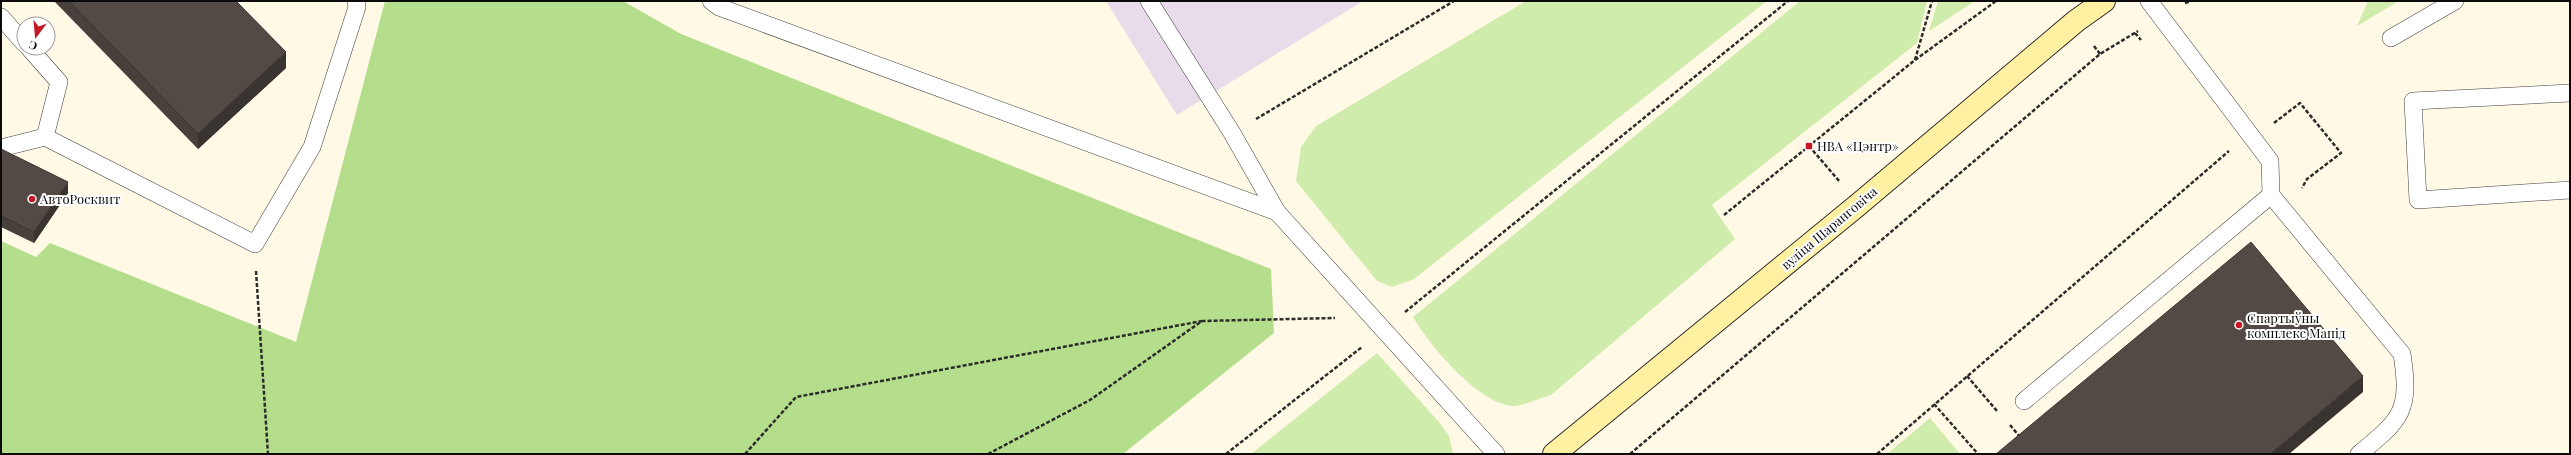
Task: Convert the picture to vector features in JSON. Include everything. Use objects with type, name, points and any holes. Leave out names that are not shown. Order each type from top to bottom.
[{"type":"main road","name":"вуліца Шаранговіча","points":[[1554,454],[1859,204],[2076,21],[2104,1]]},
{"type":"lane","points":[[1,148],[45,137],[255,244],[312,147],[358,7],[356,1]]},
{"type":"lane","points":[[710,1],[719,7],[1277,212]]},
{"type":"lane","points":[[1149,1],[1232,133],[1277,212],[1496,454]]},
{"type":"lane","points":[[2149,1],[2270,161],[2272,195],[2402,354],[2406,379],[2404,404],[2393,425],[2359,454]]},
{"type":"lane","points":[[2391,38],[2455,1]]},
{"type":"lane","points":[[1,17],[16,34]]},
{"type":"lane","points":[[36,56],[59,82],[45,137]]},
{"type":"lane","points":[[2570,93],[2413,101],[2418,200],[2570,190]]},
{"type":"lane","points":[[2024,401],[2272,195]]},
{"type":"path","points":[[1232,133],[1454,1]]},
{"type":"path","points":[[1226,454],[1383,330],[1788,1]]},
{"type":"path","points":[[1915,60],[1932,1]]},
{"type":"path","points":[[1724,215],[1915,60],[1996,1]]},
{"type":"path","points":[[2180,6],[2188,1]]},
{"type":"path","points":[[1630,454],[2100,54],[2161,17]]},
{"type":"path","points":[[2135,33],[2145,45]]},
{"type":"path","points":[[2266,122],[2273,124],[2300,103],[2341,153],[2307,179],[2302,192]]},
{"type":"path","points":[[1809,146],[1859,204]]},
{"type":"path","points":[[1877,454],[2235,146]]},
{"type":"path","points":[[255,244],[268,454]]},
{"type":"path","points":[[745,454],[796,397],[1202,321],[1371,317]]},
{"type":"path","points":[[988,454],[1090,400],[1202,321]]},
{"type":"path","points":[[1966,376],[2000,415]]},
{"type":"path","points":[[1934,404],[1978,454]]},
{"type":"path","points":[[2005,420],[2020,437]]},
{"type":"path","points":[[2015,441],[2026,432]]},
{"type":"shaded area","points":[[1106,1],[1363,1],[1177,115]]},
{"type":"green space","points":[[385,1],[623,1],[681,34],[1271,269],[1274,333],[1123,454],[1,454],[1,241],[36,257],[50,243],[296,342]]},
{"type":"green space","points":[[1526,1],[1767,1],[1414,279],[1392,287],[1377,281],[1296,181],[1301,147],[1316,126]]},
{"type":"green space","points":[[1800,1],[1927,1],[1917,43],[1712,205],[1735,239],[1551,395],[1512,406],[1484,395],[1470,384],[1442,357],[1420,329],[1413,317]]},
{"type":"green space","points":[[1938,1],[1975,1],[1929,31]]},
{"type":"green space","points":[[2368,1],[2399,1],[2357,26]]},
{"type":"green space","points":[[1377,353],[1439,422],[1449,436],[1453,454],[1251,454]]},
{"type":"green space","points":[[1930,418],[1960,454],[1887,454]]},
{"type":"building","points":[[69,1],[236,1],[286,52],[198,134]]},
{"type":"building","name":"АвтоРосквит","points":[[1,149],[68,182],[34,232],[1,216]]},
{"type":"building","name":"Спартыўны комплекс Мапід","points":[[2251,242],[2363,376],[2270,454],[1996,454]]},
{"type":"place","name":"НВА «Цэнтр»","points":[[1809,146]]},
{"type":"place","name":"АвтоРосквит","points":[[32,199]]},
{"type":"place","name":"Спартыўны комплекс Мапід","points":[[2239,325]]}]
